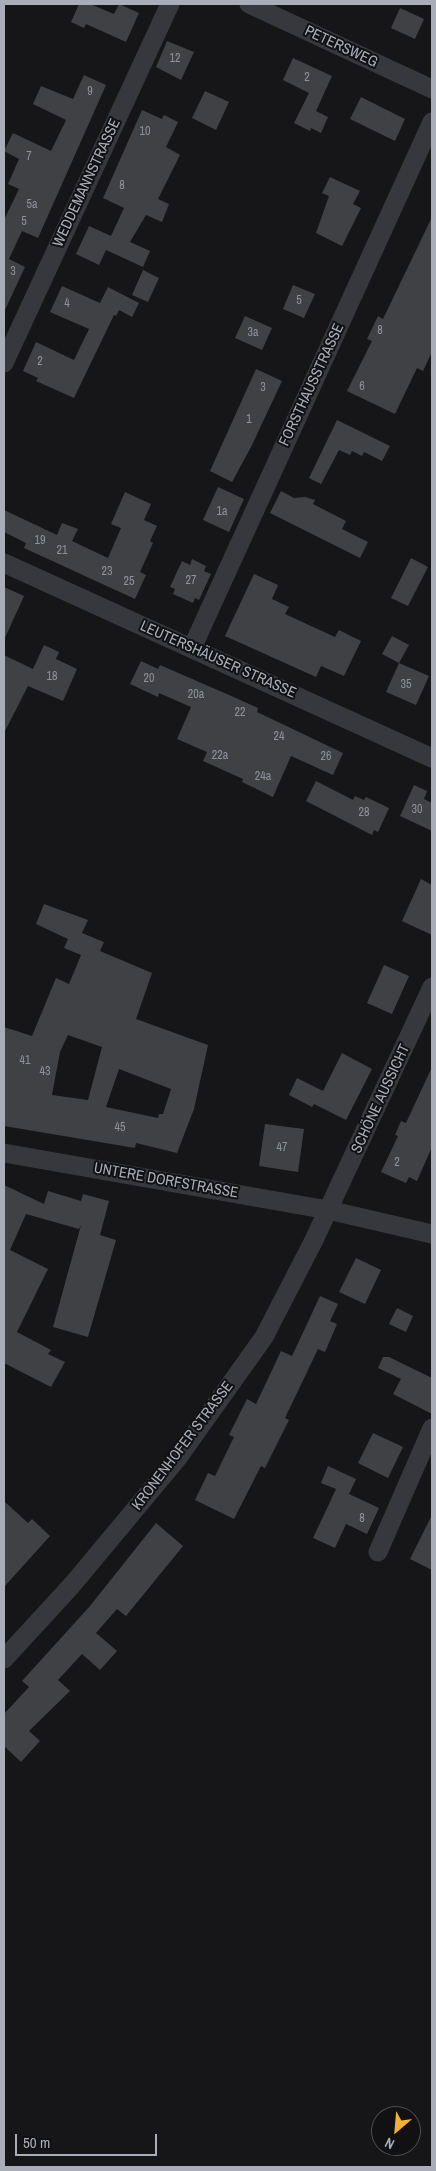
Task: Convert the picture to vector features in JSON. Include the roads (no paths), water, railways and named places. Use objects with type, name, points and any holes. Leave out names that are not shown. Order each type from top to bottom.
[{"type":"street","name":"WEDDEMANNSTRASSE","points":[[4,363],[170,4]]},
{"type":"street","name":"PETERSWEG","points":[[249,4],[432,89]]},
{"type":"street","name":"FORSTHAUSSTRASSE","points":[[192,648],[432,122]]},
{"type":"street","name":"LEUTERSHÄUSER STRASSE","points":[[4,563],[432,758]]},
{"type":"street","name":"SCHÖNE AUSSICHT","points":[[328,1210],[432,987]]},
{"type":"street","name":"UNTERE DORFSTRASSE","points":[[4,1153],[328,1210],[432,1234]]},
{"type":"street","name":"KRONENHOFER STRASSE","points":[[4,1659],[72,1585],[177,1459],[264,1337],[328,1210]]},
{"type":"street","points":[[378,1552],[432,1428]]}]
